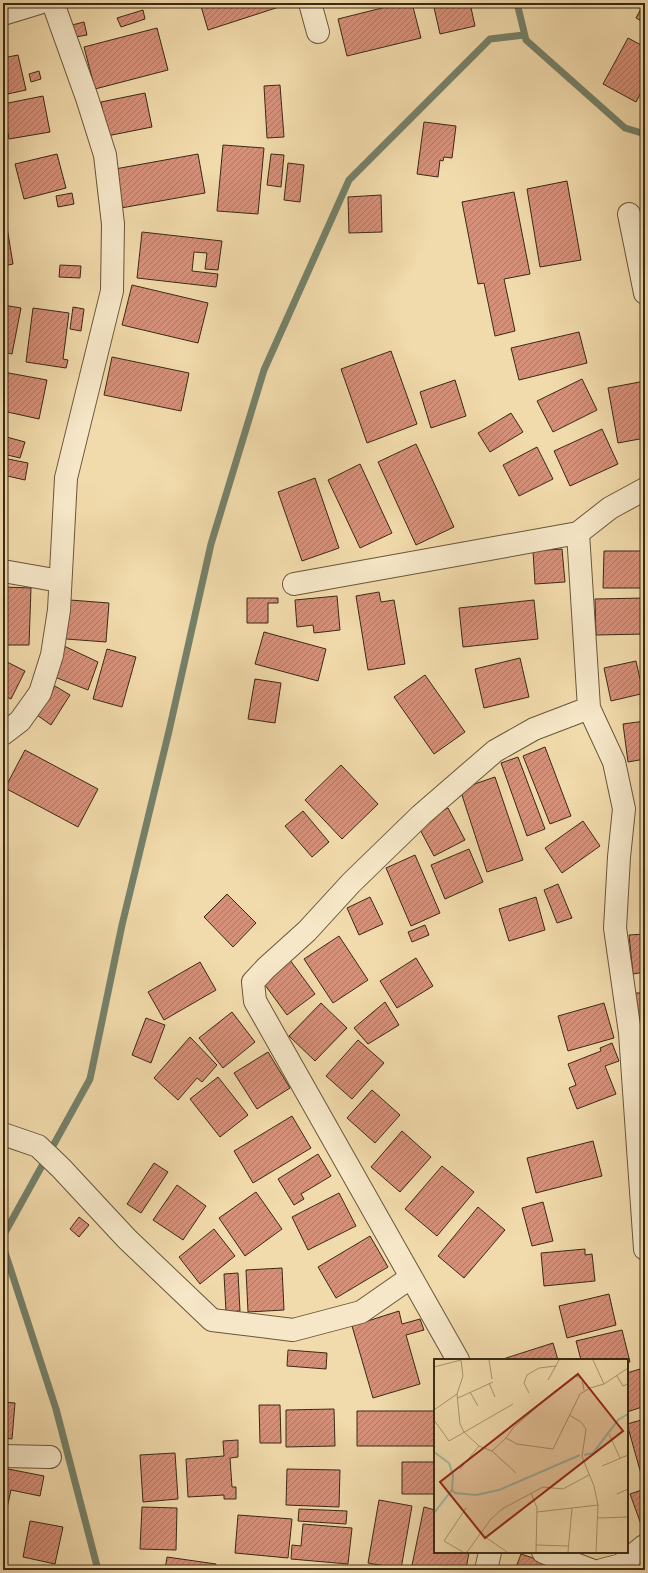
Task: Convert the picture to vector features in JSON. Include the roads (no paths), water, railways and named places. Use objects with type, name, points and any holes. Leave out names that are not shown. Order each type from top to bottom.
[{"type":"street","points":[[3,14],[39,3]]},
{"type":"street","points":[[3,734],[20,721],[40,693],[52,655],[59,610],[66,478],[112,291],[113,224],[105,155],[87,98],[53,3]]},
{"type":"street","points":[[310,3],[318,32]]},
{"type":"street","points":[[629,214],[645,293]]},
{"type":"street","points":[[294,584],[578,533],[610,508],[645,489]]},
{"type":"street","points":[[578,533],[589,708],[614,762],[624,809],[619,857],[615,928],[630,1033],[645,1249]]},
{"type":"street","points":[[3,571],[60,581]]},
{"type":"street","points":[[457,1359],[410,1278],[255,1001],[253,982],[266,968],[307,932],[351,883],[421,815],[495,752],[534,729],[589,708]]},
{"type":"street","points":[[3,1134],[38,1146],[61,1168],[128,1239],[212,1320],[293,1330],[361,1312],[410,1278]]},
{"type":"street","points":[[3,1456],[50,1456]]},
{"type":"street","points":[[602,1570],[621,1565],[644,1546]]},
{"type":"street","points":[[486,1570],[490,1553]]},
{"type":"street","points":[[546,1553],[591,1570]]},
{"type":"waterway","points":[[517,3],[526,40],[625,128],[645,134]]},
{"type":"waterway","points":[[3,1236],[90,1079],[122,925],[169,731],[211,544],[264,370],[349,180],[490,39],[524,35]]},
{"type":"waterway","points":[[3,1246],[56,1409],[98,1570]]}]
